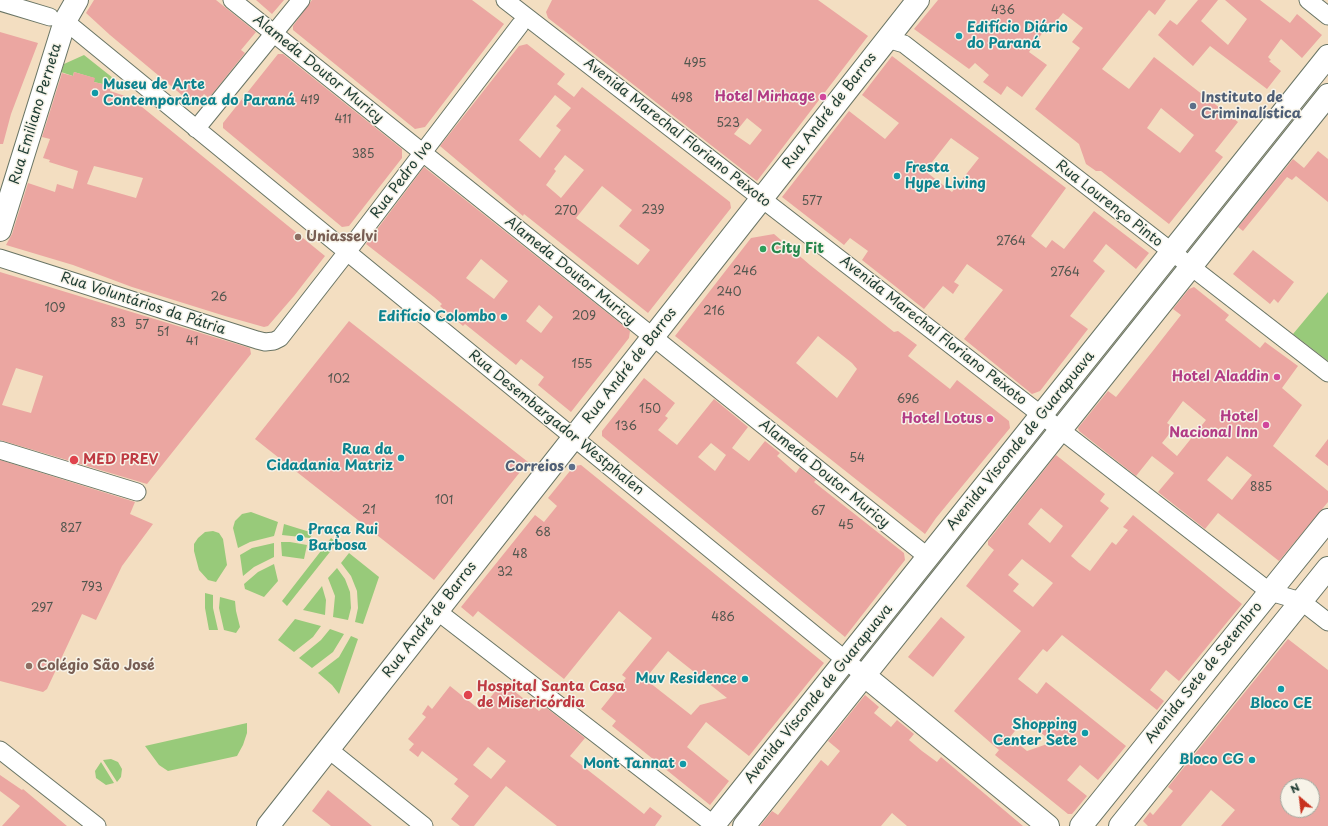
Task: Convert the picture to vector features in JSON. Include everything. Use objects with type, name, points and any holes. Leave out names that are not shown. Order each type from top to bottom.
[{"type":"main road","name":"Rua Emiliano Perneta","points":[[0,230],[57,19],[77,0]]},
{"type":"main road","name":"Rua André de Barros","points":[[268,826],[918,0]]},
{"type":"main road","name":"Avenida Visconde de Guarapuava","points":[[714,826],[1328,56]]},
{"type":"main road","name":"Avenida Visconde de Guarapuava","points":[[749,821],[1328,94]]},
{"type":"main road","points":[[1084,361],[1124,350]]},
{"type":"main road","points":[[965,550],[967,509]]},
{"type":"main road","name":"Avenida Sete de Setembro","points":[[1081,826],[1328,520]]},
{"type":"main road","points":[[1120,826],[1328,568]]},
{"type":"main road","name":"Rua Desembargador Westphalen","points":[[865,676],[1048,826]]},
{"type":"main road","points":[[749,821],[768,757]]},
{"type":"street","name":"Alameda Doutor Muricy","points":[[232,0],[928,557]]},
{"type":"street","points":[[196,128],[302,0]]},
{"type":"street","name":"Avenida Marechal Floriano Peixoto","points":[[505,0],[1270,592],[1301,600],[1328,622]]},
{"type":"street","points":[[1308,0],[1328,16]]},
{"type":"street","points":[[0,2],[57,19]]},
{"type":"street","name":"Rua Desembargador Westphalen","points":[[57,19],[196,128],[865,676]]},
{"type":"street","name":"Rua Pedro Ivo","points":[[283,334],[520,25]]},
{"type":"street","name":"Rua Lourenço Pinto","points":[[887,39],[904,44],[1328,373]]},
{"type":"street","name":"Rua Voluntários da Pátria","points":[[0,258],[257,340],[266,342],[274,341],[283,334]]},
{"type":"street","points":[[0,450],[137,492]]},
{"type":"street","points":[[437,611],[714,826]]},
{"type":"street","points":[[328,749],[424,826]]},
{"type":"street","points":[[0,750],[97,826]]},
{"type":"green space","points":[[84,55],[113,78],[111,86],[94,82],[94,78],[74,72],[73,76],[61,72],[64,64]]},
{"type":"green space","points":[[1328,292],[1328,361],[1293,334]]},
{"type":"green space","points":[[251,512],[278,522],[274,536],[250,542],[238,548],[233,528],[235,521],[242,514]]},
{"type":"green space","points":[[284,524],[313,533],[310,538],[282,535]]},
{"type":"green space","points":[[213,531],[219,533],[223,539],[227,565],[216,582],[208,580],[199,570],[194,551],[194,544],[198,538],[205,532]]},
{"type":"green space","points":[[331,538],[337,543],[287,606],[282,601]]},
{"type":"green space","points":[[281,542],[307,545],[304,559],[282,556]]},
{"type":"green space","points":[[274,543],[274,557],[254,567],[243,576],[240,555],[252,548]]},
{"type":"green space","points":[[349,553],[379,577],[363,624],[355,622],[358,608],[357,591],[351,576],[341,563]]},
{"type":"green space","points":[[274,564],[278,581],[264,597],[245,589],[244,584],[258,572]]},
{"type":"green space","points":[[337,568],[345,579],[350,592],[351,608],[348,620],[333,617],[335,596],[328,578]]},
{"type":"green space","points":[[322,586],[326,600],[325,615],[303,610]]},
{"type":"green space","points":[[205,593],[213,595],[213,608],[218,630],[209,630],[205,608]]},
{"type":"green space","points":[[220,597],[235,601],[240,627],[236,633],[224,630],[219,608]]},
{"type":"green space","points":[[295,619],[321,626],[313,637],[294,652],[278,640]]},
{"type":"green space","points":[[330,629],[344,634],[333,652],[312,668],[299,658],[321,640]]},
{"type":"green space","points":[[351,636],[358,639],[339,694],[332,685],[318,673],[339,657]]},
{"type":"green space","points":[[247,723],[247,733],[237,756],[168,771],[159,765],[145,746]]},
{"type":"green space","points":[[111,759],[118,762],[122,769],[121,777],[117,782],[103,760]]},
{"type":"green space","points":[[101,762],[114,783],[106,785],[96,778],[95,771]]},
{"type":"building","points":[[94,0],[216,0],[256,32],[241,50],[245,53],[209,98],[204,94],[195,106],[86,13]]},
{"type":"building","points":[[256,0],[284,0],[272,14]]},
{"type":"building","points":[[312,0],[472,0],[504,24],[425,127],[415,129],[293,30],[293,26]]},
{"type":"building","points":[[552,0],[818,0],[868,36],[757,181],[548,18],[546,12]],"holes":[[[747,118],[762,130],[750,145],[734,134]]]},
{"type":"building","points":[[938,0],[1166,0],[1155,15],[1149,10],[1102,69],[1129,89],[1154,57],[1238,122],[1215,151],[1223,157],[1169,224],[1101,171],[1096,171],[1086,164],[1079,144],[1035,109],[1080,48],[1072,42],[1083,28],[1063,13],[1046,34],[1043,32],[1029,52],[1047,65],[1022,97],[1007,86],[1001,95],[983,82],[989,75],[975,63],[969,69],[914,29]],"holes":[[[1161,108],[1194,135],[1180,153],[1147,128]]]},
{"type":"building","points":[[1198,0],[1218,0],[1201,21],[1228,45],[1247,19],[1225,0],[1260,0],[1290,23],[1297,14],[1322,35],[1302,58],[1281,39],[1268,57],[1271,60],[1269,61],[1281,71],[1267,89],[1210,46],[1193,66],[1158,35],[1170,20],[1177,25]]},
{"type":"building","points":[[0,32],[38,43],[11,114],[3,144],[0,144]]},
{"type":"building","points":[[527,44],[565,74],[557,84],[574,97],[582,87],[730,202],[731,208],[648,313],[524,214],[523,216],[440,146],[519,46]],"holes":[[[555,95],[571,108],[556,126],[561,130],[540,158],[519,140]],[[565,155],[584,170],[561,198],[546,185],[556,171],[554,169]],[[602,186],[632,210],[619,226],[650,250],[638,265],[576,218]]]},
{"type":"building","points":[[278,54],[283,54],[402,149],[402,158],[349,226],[342,227],[223,128],[223,123]]},
{"type":"building","points":[[892,56],[1066,188],[1031,236],[1046,248],[1052,240],[1064,249],[1094,211],[1149,253],[1136,269],[1106,244],[1093,261],[1105,271],[1070,316],[1088,329],[1040,391],[1032,394],[964,339],[1003,290],[967,264],[954,282],[959,285],[953,294],[943,286],[924,309],[862,260],[868,251],[850,238],[844,245],[782,197],[849,111],[885,139],[899,123],[862,95]],"holes":[[[951,138],[979,158],[952,192],[925,171]]]},
{"type":"building","points":[[74,72],[95,78],[94,82],[111,86],[110,91],[131,98],[325,256],[294,296],[268,326],[264,327],[225,316],[132,287],[73,265],[6,245],[12,234],[28,183],[55,192],[57,184],[73,189],[78,171],[49,162],[50,160],[43,158],[50,139],[42,137],[62,73],[73,76]],"holes":[[[94,166],[143,178],[136,198],[87,184]]]},
{"type":"building","points":[[1318,151],[1328,159],[1328,202],[1296,176],[1292,180],[1287,177],[1243,231],[1238,227],[1293,159],[1304,168]]},
{"type":"building","points":[[424,167],[630,331],[629,338],[571,412],[538,385],[544,377],[521,359],[516,365],[465,324],[463,326],[440,306],[442,304],[434,297],[366,244]],"holes":[[[481,259],[508,281],[494,299],[466,278]],[[539,305],[553,317],[541,333],[526,321]]]},
{"type":"building","points":[[774,234],[810,265],[894,332],[898,331],[917,345],[908,356],[950,389],[957,380],[1009,421],[1010,428],[936,518],[925,534],[675,336],[751,238]],"holes":[[[818,336],[852,363],[857,369],[837,398],[796,363]]]},
{"type":"building","points":[[1253,250],[1294,282],[1278,303],[1274,299],[1270,304],[1233,274]]},
{"type":"building","points":[[0,272],[250,348],[251,354],[147,484],[0,440]],"holes":[[[16,368],[43,376],[31,413],[2,405]]]},
{"type":"building","points":[[1194,287],[1229,315],[1225,320],[1260,348],[1265,342],[1298,366],[1282,388],[1302,405],[1273,446],[1328,491],[1328,502],[1279,561],[1218,513],[1205,529],[1158,492],[1174,473],[1152,456],[1136,476],[1079,431],[1078,428],[1108,391],[1116,397],[1152,352],[1181,315],[1173,309],[1189,289]],"holes":[[[1183,401],[1206,420],[1177,456],[1162,443],[1174,428],[1167,423]],[[1227,456],[1252,475],[1232,500],[1207,480]]]},
{"type":"building","name":"Rua da Cidadania Matriz","points":[[349,321],[528,462],[434,580],[255,439]]},
{"type":"building","points":[[644,378],[675,403],[665,416],[668,418],[658,430],[677,445],[714,399],[748,427],[732,448],[749,461],[765,441],[780,453],[777,456],[796,473],[800,467],[816,480],[814,482],[904,553],[905,560],[845,637],[602,436],[602,431]],"holes":[[[711,443],[726,455],[715,471],[698,457]]]},
{"type":"building","points":[[1328,439],[1328,466],[1315,456]]},
{"type":"building","points":[[1056,455],[1105,494],[1100,501],[1109,508],[1071,556],[1079,563],[1090,571],[1112,542],[1116,545],[1128,530],[1123,527],[1133,515],[1242,604],[1179,681],[1166,670],[1150,690],[1164,701],[1157,710],[1062,635],[1047,652],[1043,649],[1018,679],[1037,694],[1046,682],[1126,746],[1098,780],[1080,765],[1067,780],[1087,796],[1072,814],[1068,814],[995,755],[999,750],[954,711],[1021,631],[966,586],[994,550],[988,545],[988,541]],"holes":[[[1041,508],[1063,526],[1050,543],[1028,524]],[[1022,559],[1053,583],[1033,607],[1013,591],[1019,584],[1008,575]],[[1024,720],[1053,742],[1027,751],[1010,737]]]},
{"type":"building","points":[[0,460],[135,502],[130,514],[153,524],[122,566],[96,620],[82,614],[47,689],[43,692],[0,681]]},
{"type":"building","points":[[581,465],[824,663],[749,756],[706,722],[687,747],[729,781],[710,805],[612,726],[616,721],[601,709],[626,678],[622,675],[652,638],[619,611],[564,679],[478,611],[473,617],[461,607],[535,515],[544,522],[557,506],[548,498],[574,466]],"holes":[[[668,651],[727,698],[700,705],[691,715],[645,679]]]},
{"type":"building","points":[[941,617],[965,637],[933,677],[908,657]]},
{"type":"building","points":[[1288,639],[1328,670],[1328,826],[1221,826],[1235,810],[1211,790],[1181,826],[1148,826],[1143,821],[1150,812],[1153,815],[1173,791],[1168,787]]},
{"type":"building","points":[[503,682],[539,711],[544,706],[585,738],[570,756],[644,814],[650,807],[662,816],[655,826],[557,826],[506,786],[474,826],[460,826],[451,819],[469,796],[454,784],[458,779],[422,751],[418,757],[409,750],[414,744],[408,739],[426,717],[422,714],[428,705],[432,709],[450,686],[480,710]],"holes":[[[488,747],[506,761],[491,779],[473,765]]]},
{"type":"building","points":[[865,695],[879,707],[874,713],[891,727],[897,720],[914,734],[909,740],[922,751],[937,762],[941,757],[1023,826],[907,826],[892,813],[881,826],[760,826],[772,811],[778,815],[821,760],[828,766],[840,751],[828,741]]},
{"type":"building","points":[[0,775],[22,790],[23,789],[67,826],[2,826],[20,806],[0,791]]},
{"type":"building","points":[[328,790],[372,826],[331,826],[312,811]]},
{"type":"place","name":"Edifício Diário do Paraná","points":[[959,36]]},
{"type":"place","name":"Museu de Arte Contemporânea do Paraná","points":[[95,93]]},
{"type":"place","name":"Hotel Mirhage","points":[[823,97]]},
{"type":"place","name":"Instituto de Criminalística","points":[[1193,106]]},
{"type":"place","name":"Fresta Hype Living","points":[[897,176]]},
{"type":"place","name":"Uniasselvi","points":[[298,237]]},
{"type":"place","name":"City Fit","points":[[763,249]]},
{"type":"place","name":"Edifício Colombo","points":[[504,317]]},
{"type":"place","name":"Hotel Aladdin","points":[[1277,377]]},
{"type":"place","name":"Hotel Lotus","points":[[990,419]]},
{"type":"place","name":"Hotel Nacional Inn","points":[[1266,425]]},
{"type":"place","name":"Rua da Cidadania Matriz","points":[[401,458]]},
{"type":"place","name":"MED PREV","points":[[74,460]]},
{"type":"place","name":"Correios","points":[[572,467]]},
{"type":"place","name":"Praça Rui Barbosa","points":[[300,538]]},
{"type":"place","name":"Colégio São José","points":[[29,666]]},
{"type":"place","name":"Muv Residence","points":[[745,679]]},
{"type":"place","name":"Bloco CE","points":[[1281,689]]},
{"type":"place","name":"Hospital Santa Casa de Misericórdia","points":[[468,695]]},
{"type":"place","name":"Shopping Center Sete","points":[[1085,733]]},
{"type":"place","name":"Bloco CG","points":[[1252,760]]},
{"type":"place","name":"Mont Tannat","points":[[683,764]]}]
